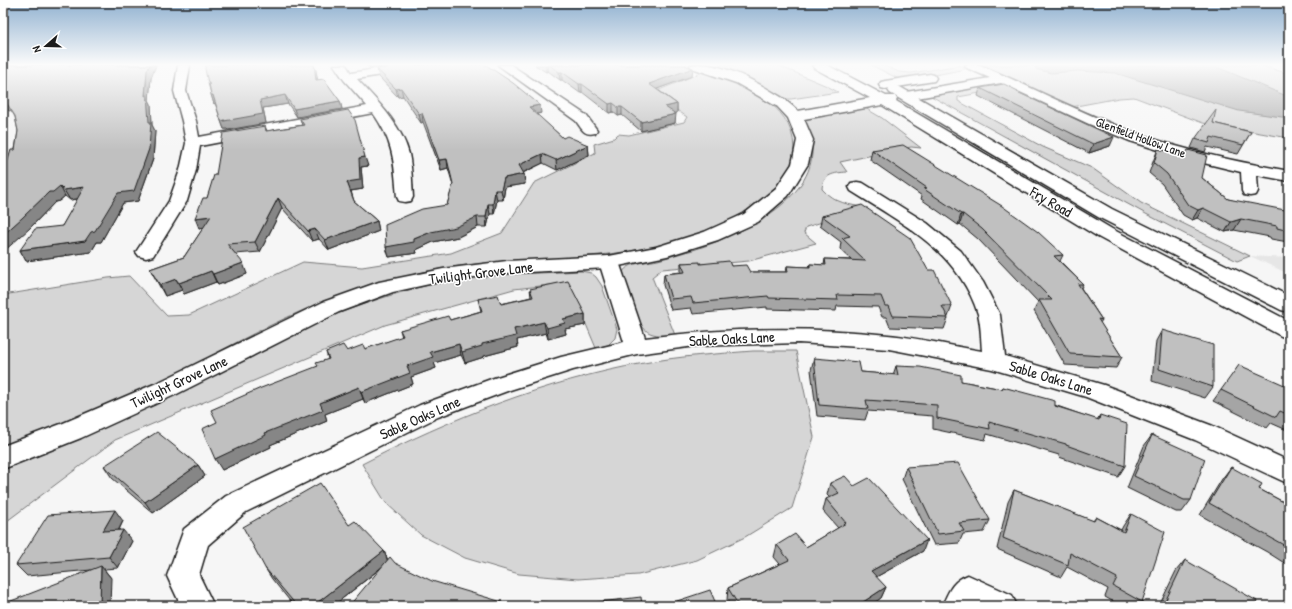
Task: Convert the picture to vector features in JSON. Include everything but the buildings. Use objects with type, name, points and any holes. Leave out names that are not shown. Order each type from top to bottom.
[{"type":"main road","points":[[791,106],[882,93]]},
{"type":"main road","name":"Fry Road","points":[[886,93],[1105,234],[1289,331]]},
{"type":"main road","points":[[888,93],[906,96]]},
{"type":"main road","name":"Fry Road","points":[[906,96],[1105,213],[1289,305]]},
{"type":"main road","name":"Twilight Grove Lane","points":[[3,458],[71,431],[168,388],[331,307],[387,287],[442,275],[507,267],[609,262],[660,252],[704,238],[751,218],[782,192],[800,164],[804,140],[791,106]]},
{"type":"street","points":[[146,252],[178,201],[188,170],[193,143],[189,121],[181,93]]},
{"type":"street","points":[[363,93],[390,127],[401,154],[405,197]]},
{"type":"street","points":[[545,93],[581,118],[590,130]]},
{"type":"street","points":[[768,93],[791,106]]},
{"type":"street","points":[[906,96],[921,93]]},
{"type":"street","name":"Glenfield Hollow Lane","points":[[1034,93],[1098,123],[1136,138],[1187,154],[1249,169],[1289,176]]},
{"type":"street","points":[[193,143],[280,128],[376,108]]},
{"type":"street","points":[[1249,169],[1250,191]]},
{"type":"street","points":[[857,187],[921,227],[954,255],[973,282],[989,315],[994,361]]},
{"type":"street","points":[[609,262],[637,347]]},
{"type":"street","name":"Sable Oaks Lane","points":[[198,606],[183,576],[195,538],[236,504],[429,411],[569,363],[637,347],[695,339],[799,336],[889,342],[994,361],[1095,391],[1204,433],[1289,473]]},
{"type":"street","points":[[963,598],[1001,606]]},
{"type":"shaded area","points":[[653,93],[756,93],[762,97],[784,118],[791,132],[794,148],[792,161],[786,174],[768,195],[735,217],[718,226],[670,242],[642,249],[613,253],[449,267],[413,274],[360,289],[287,317],[131,395],[3,447],[3,295],[129,276],[167,316],[189,315],[303,262],[362,267],[451,253],[502,233],[534,183],[595,153],[594,144],[614,138],[618,134],[629,135],[684,122],[687,117]]},
{"type":"shaded area","points":[[771,93],[828,93],[791,99],[783,99]]},
{"type":"shaded area","points":[[943,93],[978,93],[958,97],[958,101],[1043,147],[1092,168],[1141,203],[1250,256],[1237,261],[1146,214],[931,96]]},
{"type":"shaded area","points":[[1041,93],[1289,93],[1289,138],[1203,123],[1134,97],[1119,98],[1071,107]]},
{"type":"shaded area","points":[[1182,93],[1280,93],[1289,97],[1289,118],[1239,111]]},
{"type":"shaded area","points":[[865,108],[882,118],[921,148],[911,147],[840,162],[847,172],[830,175],[824,180],[822,189],[827,194],[837,200],[868,208],[806,227],[804,233],[816,243],[749,261],[662,269],[652,277],[675,335],[656,335],[645,330],[632,308],[621,276],[624,271],[631,265],[658,260],[693,250],[729,237],[767,216],[784,203],[798,188],[808,171],[812,149],[809,136],[802,121],[804,118]]},
{"type":"shaded area","points":[[1250,256],[1289,258],[1289,274]]},
{"type":"shaded area","points":[[581,271],[591,273],[596,277],[602,286],[617,329],[615,338],[608,345],[596,348],[572,291],[558,284],[514,289],[385,325],[115,440],[3,524],[3,467],[296,331],[376,300],[404,291],[451,280],[507,274]]},
{"type":"shaded area","points":[[753,351],[796,351],[814,437],[792,508],[745,537],[697,560],[638,575],[578,579],[519,574],[465,558],[421,535],[386,503],[362,464],[430,431],[464,417],[499,403],[571,380],[658,361]]}]
